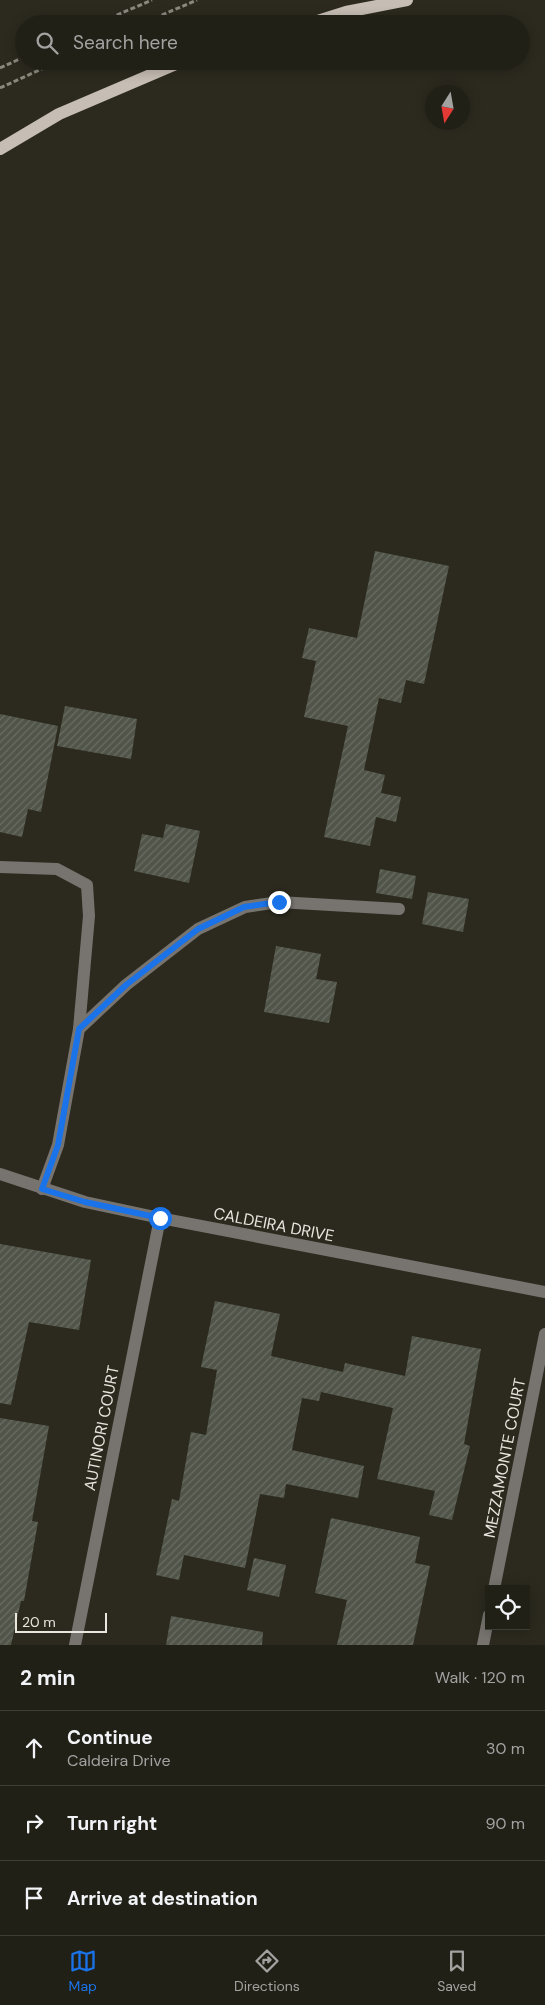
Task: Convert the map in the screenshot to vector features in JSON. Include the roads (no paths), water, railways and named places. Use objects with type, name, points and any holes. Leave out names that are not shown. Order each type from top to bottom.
[{"type":"main road","points":[[336,15],[407,0]]},
{"type":"main road","points":[[0,149],[59,114],[162,70]]},
{"type":"street","points":[[0,866],[57,869],[87,884],[89,916],[79,1029],[58,1145],[42,1189]]},
{"type":"street","points":[[79,1029],[126,985],[198,929],[244,907],[279,902],[399,909]]},
{"type":"street","name":"CALDEIRA DRIVE","points":[[0,1174],[85,1202],[545,1292]]},
{"type":"street","name":"AUTINORI COURT","points":[[75,1645],[160,1218]]},
{"type":"street","name":"MEZZAMONTE COURT","points":[[495,1585],[545,1334]]},
{"type":"street","points":[[483,1645],[486,1630]]}]
